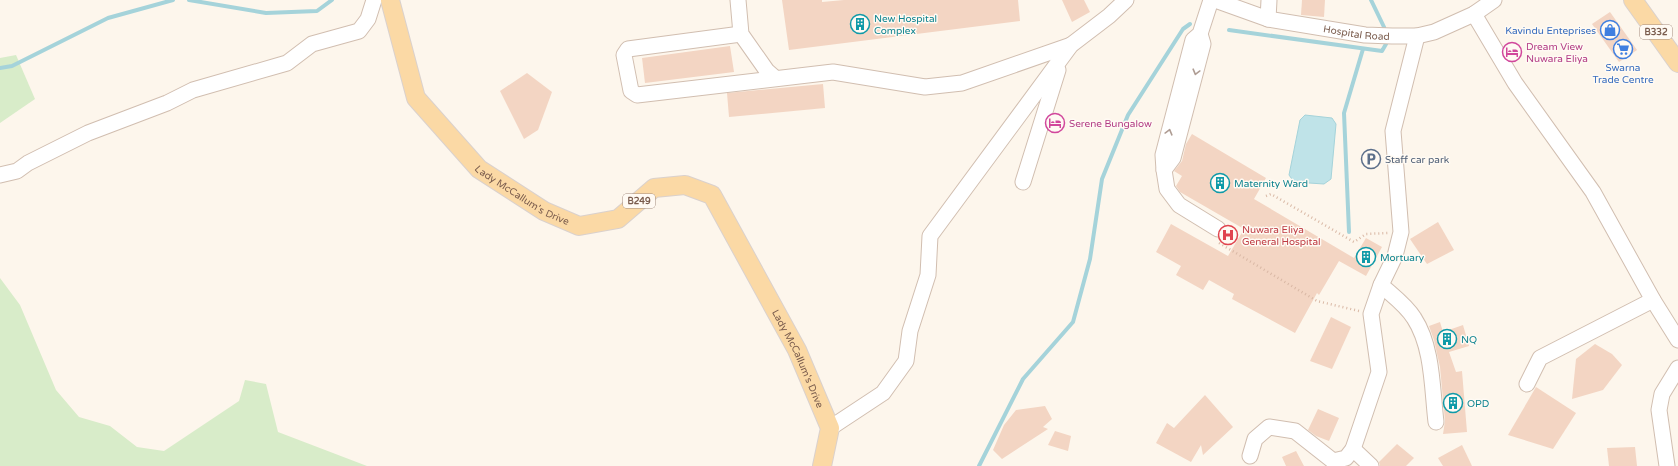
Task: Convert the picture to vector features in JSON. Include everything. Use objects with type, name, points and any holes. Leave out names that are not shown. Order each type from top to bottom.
[{"type":"main road","name":"Lady McCallum's Drive","points":[[390,0],[416,98],[479,169],[544,211],[579,226],[618,219],[654,188],[686,185],[712,195],[798,350],[830,428]]},
{"type":"main road","name":"B332","points":[[1634,0],[1678,62]]},
{"type":"main road","points":[[822,466],[830,428]]},
{"type":"street","points":[[0,175],[17,171],[28,163],[88,133],[167,103],[193,90],[287,63],[312,44],[359,31],[368,19],[374,0]]},
{"type":"street","points":[[738,0],[741,34],[767,71],[775,78]]},
{"type":"street","points":[[830,428],[883,393],[906,362],[910,331],[928,275],[930,236],[1071,45],[1109,16],[1126,0]]},
{"type":"street","points":[[1210,0],[1200,34],[1203,44],[1173,158],[1164,170],[1167,189],[1179,205],[1218,229]]},
{"type":"street","name":"Hospital Road","points":[[1215,0],[1268,19],[1365,35],[1392,36],[1417,36],[1434,32],[1474,14],[1494,0]]},
{"type":"street","points":[[1268,19],[1269,0]]},
{"type":"street","points":[[1474,14],[1515,83],[1593,192],[1653,300],[1678,340]]},
{"type":"street","points":[[741,34],[628,49],[624,55],[631,91],[637,95],[833,72],[924,87],[962,83],[1071,45]]},
{"type":"street","points":[[1250,456],[1255,439],[1269,427],[1295,431],[1333,461],[1346,458],[1353,449],[1379,372],[1371,314],[1381,285],[1395,256],[1402,232],[1393,130],[1417,36]]},
{"type":"street","points":[[1023,182],[1061,58]]},
{"type":"street","points":[[1381,285],[1394,296],[1414,318],[1426,348],[1436,422]]},
{"type":"street","points":[[1527,384],[1540,358],[1653,300]]},
{"type":"street","points":[[1667,466],[1659,410],[1662,394],[1678,368]]},
{"type":"street","points":[[1353,449],[1371,466]]},
{"type":"path","points":[[1266,196],[1271,194],[1354,242],[1366,234],[1402,232]]},
{"type":"path","points":[[1218,229],[1211,238],[1317,301],[1371,314]]},
{"type":"green space","points":[[16,55],[35,99],[0,123],[0,58]]},
{"type":"green space","points":[[0,278],[20,305],[56,390],[79,417],[110,426],[137,447],[164,451],[239,401],[245,380],[266,384],[278,432],[367,466],[0,466]]},
{"type":"water","points":[[1305,115],[1332,118],[1336,124],[1331,179],[1324,184],[1294,182],[1289,175],[1300,120]]},
{"type":"building","name":"New Hospital Complex","points":[[782,0],[822,0],[822,2],[844,0],[1018,0],[1020,21],[789,50]]},
{"type":"building","points":[[1062,0],[1084,0],[1090,12],[1072,22]]},
{"type":"building","points":[[1302,0],[1325,0],[1324,17],[1301,15]]},
{"type":"building","name":"Kavindu Enteprises","points":[[1610,12],[1637,50],[1619,62],[1592,24]]},
{"type":"building","points":[[730,46],[734,72],[645,83],[642,58]]},
{"type":"building","points":[[527,73],[552,92],[538,130],[524,139],[500,91]]},
{"type":"building","points":[[823,84],[825,108],[729,117],[727,93]]},
{"type":"building","points":[[1192,134],[1266,178],[1254,199],[1354,258],[1366,238],[1382,247],[1366,276],[1339,261],[1319,295],[1317,293],[1295,333],[1232,299],[1234,294],[1209,280],[1203,290],[1176,275],[1181,266],[1156,252],[1171,224],[1228,256],[1244,229],[1180,192],[1176,186],[1182,176],[1174,171],[1182,161],[1186,144]]},
{"type":"building","points":[[1438,222],[1454,250],[1427,264],[1410,239]]},
{"type":"building","points":[[1331,317],[1351,327],[1332,369],[1310,361]]},
{"type":"building","points":[[1440,322],[1443,332],[1463,325],[1469,346],[1449,352],[1456,372],[1462,371],[1467,432],[1443,434],[1445,421],[1440,367],[1434,340],[1429,326]]},
{"type":"building","points":[[1595,344],[1612,354],[1622,365],[1603,390],[1572,399],[1576,359]]},
{"type":"building","points":[[1536,387],[1576,413],[1553,449],[1508,435]]},
{"type":"building","points":[[1205,395],[1233,427],[1203,455],[1201,445],[1191,462],[1156,443],[1167,423],[1174,428]]},
{"type":"building","points":[[1045,406],[1052,419],[1043,427],[1048,429],[1002,459],[993,450],[1004,425],[1016,410]]},
{"type":"building","points":[[1318,409],[1339,418],[1329,441],[1316,436],[1308,430]]},
{"type":"building","points":[[1055,431],[1071,436],[1068,451],[1048,445]]},
{"type":"building","points":[[1397,444],[1414,458],[1406,466],[1380,466],[1379,462]]},
{"type":"building","points":[[1462,445],[1472,466],[1443,466],[1438,458]]},
{"type":"building","points":[[1635,447],[1637,466],[1609,466],[1607,448]]},
{"type":"building","points":[[1296,451],[1304,466],[1286,466],[1282,457]]},
{"type":"waterway","points":[[0,68],[12,66],[108,18],[173,0]]},
{"type":"waterway","points":[[189,0],[266,13],[317,11],[332,0]]},
{"type":"waterway","points":[[1371,0],[1385,32]]},
{"type":"waterway","points":[[979,466],[1023,379],[1073,322],[1090,259],[1102,179],[1128,115],[1183,29],[1190,24]]},
{"type":"waterway","points":[[1229,30],[1382,51],[1386,44],[1385,39]]},
{"type":"waterway","points":[[1349,232],[1344,113],[1363,49]]},
{"type":"place","name":"New Hospital Complex","points":[[860,24]]},
{"type":"place","name":"Kavindu Enteprises","points":[[1610,30]]},
{"type":"place","name":"Swarna Trade Centre","points":[[1623,49]]},
{"type":"place","name":"Dream View Nuwara Eliya","points":[[1512,52]]},
{"type":"place","name":"Serene Bungalow","points":[[1055,123]]},
{"type":"place","name":"Staff car park","points":[[1371,159]]},
{"type":"place","name":"Maternity Ward","points":[[1220,183]]},
{"type":"place","name":"Nuwara Eliya General Hospital","points":[[1228,235]]},
{"type":"place","name":"Mortuary","points":[[1366,257]]},
{"type":"place","name":"NQ","points":[[1447,339]]},
{"type":"place","name":"OPD","points":[[1453,403]]}]
